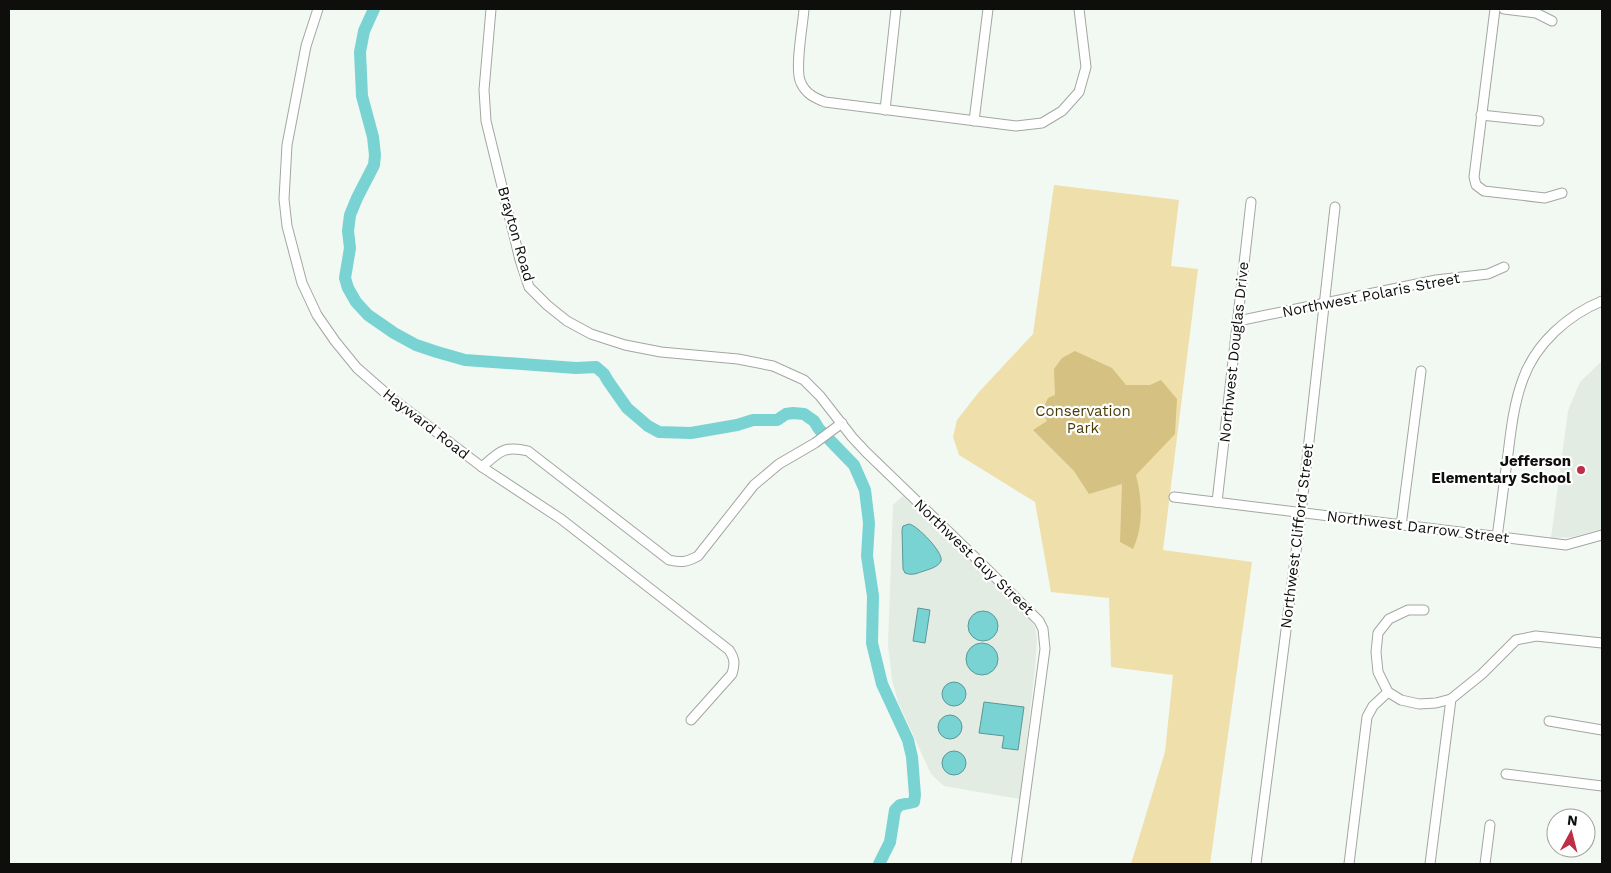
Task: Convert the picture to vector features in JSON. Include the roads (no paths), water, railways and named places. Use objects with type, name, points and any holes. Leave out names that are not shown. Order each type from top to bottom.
[{"type":"street","name":"Hayward Road","points":[[318,9],[306,46],[286,145],[284,199],[287,226],[302,283],[326,328],[334,341],[357,368],[389,396],[482,467],[502,450],[515,448],[528,451],[669,560],[679,563],[689,561],[698,556],[754,485],[779,464],[815,443],[838,426]]},
{"type":"street","name":"Brayton Road","points":[[491,9],[484,90],[486,121],[520,260],[530,287],[547,305],[567,321],[591,334],[625,345],[660,352],[738,359],[773,366],[804,380],[820,396],[838,426]]},
{"type":"street","points":[[804,9],[798,69],[800,83],[810,95],[825,102],[1016,126],[1042,123],[1062,111],[1079,92],[1086,67],[1079,9]]},
{"type":"street","points":[[885,110],[896,9]]},
{"type":"street","points":[[974,121],[988,9]]},
{"type":"street","points":[[1495,9],[1474,177],[1476,185],[1484,191],[1545,198],[1562,193]]},
{"type":"street","points":[[1504,9],[1536,13],[1552,21]]},
{"type":"street","points":[[1482,115],[1539,121]]},
{"type":"street","name":"Northwest Douglas Drive","points":[[1217,502],[1251,202]]},
{"type":"street","name":"Northwest Clifford Street","points":[[1256,864],[1301,513],[1335,206]]},
{"type":"street","name":"Northwest Polaris Street","points":[[1238,321],[1436,280],[1488,274],[1504,267]]},
{"type":"street","points":[[1497,537],[1514,410],[1523,378],[1537,351],[1558,328],[1586,308],[1602,301]]},
{"type":"street","points":[[1401,526],[1421,371]]},
{"type":"street","name":"Northwest Guy Street","points":[[838,426],[1022,603],[1034,615],[1043,629],[1045,649],[1016,864]]},
{"type":"street","points":[[482,467],[561,519],[729,650],[734,658],[735,665],[732,674],[691,720]]},
{"type":"street","name":"Northwest Darrow Street","points":[[1174,497],[1401,526],[1566,544],[1602,536]]},
{"type":"street","points":[[1424,610],[1408,610],[1389,618],[1378,633],[1376,652],[1378,672],[1388,692],[1401,700],[1419,704],[1436,704],[1451,699],[1482,674],[1516,640],[1536,636],[1602,643]]},
{"type":"street","points":[[1349,864],[1367,717],[1373,706],[1388,692]]},
{"type":"street","points":[[1430,864],[1451,699]]},
{"type":"street","points":[[1549,721],[1602,730]]},
{"type":"street","points":[[1506,774],[1602,786]]},
{"type":"street","points":[[1485,864],[1490,825]]},
{"type":"water","points":[[909,524],[918,529],[929,540],[941,557],[940,563],[936,566],[913,574],[905,573],[903,569],[902,530],[903,526]]},
{"type":"water","points":[[918,608],[930,610],[925,643],[913,641]]},
{"type":"water","points":[[983,611],[994,615],[998,626],[994,637],[983,641],[972,637],[968,626],[972,615]]},
{"type":"water","points":[[982,643],[988,644],[993,648],[997,653],[997,665],[993,670],[988,674],[982,675],[976,674],[971,670],[967,665],[966,659],[967,653],[971,648],[976,644]]},
{"type":"water","points":[[954,682],[963,685],[966,694],[963,703],[954,706],[945,703],[942,694],[945,685]]},
{"type":"water","points":[[984,702],[1024,707],[1018,750],[1002,748],[1004,736],[979,733]]},
{"type":"water","points":[[950,715],[959,718],[962,727],[959,736],[950,739],[941,736],[938,727],[941,718]]},
{"type":"water","points":[[954,751],[963,754],[966,763],[963,772],[954,775],[945,772],[942,763],[945,754]]},
{"type":"waterway","points":[[374,9],[364,31],[360,52],[362,96],[373,137],[374,165],[350,215],[348,231],[350,248],[345,278],[356,302],[368,315],[416,345],[465,360],[576,368],[596,367],[604,374],[627,408],[648,426],[659,432],[691,433],[737,425],[753,420],[777,420],[786,414],[804,414],[814,421],[819,429],[854,465],[865,490],[869,523],[867,556],[873,596],[872,643],[882,684],[908,740],[912,757],[915,795],[914,802],[900,805],[895,810],[890,842],[879,864]]},
{"type":"place","name":"Jefferson Elementary School","points":[[1581,470]]},
{"type":"park label","name":"Conservation Park","points":[[1083,420]]}]
